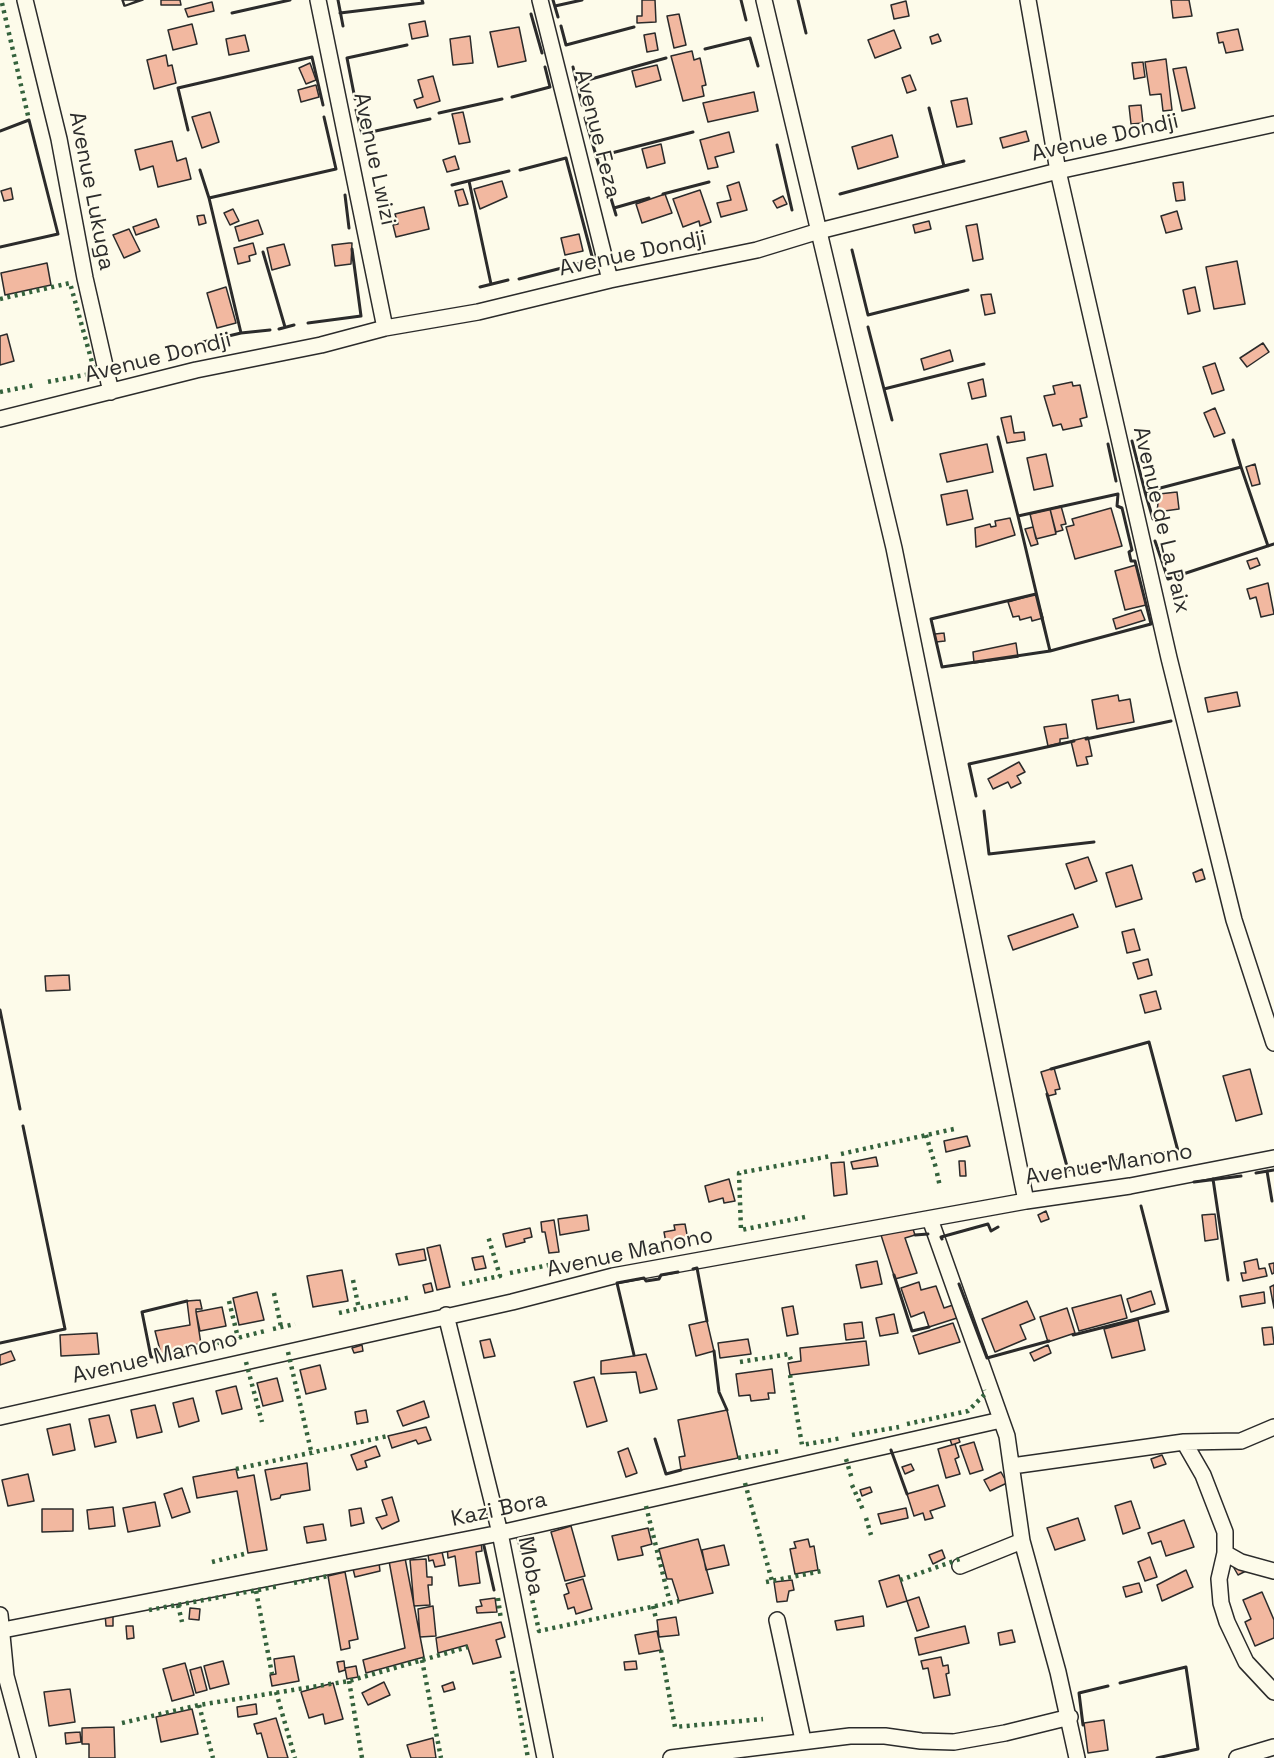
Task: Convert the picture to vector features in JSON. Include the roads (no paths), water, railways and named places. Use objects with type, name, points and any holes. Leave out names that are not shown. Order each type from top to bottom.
[{"type":"street","name":"Avenue Lukuga","points":[[25,0],[59,139],[85,278],[111,392]]},
{"type":"street","name":"Avenue Lwizi","points":[[318,0],[385,328]]},
{"type":"street","name":"Avenue Feza","points":[[540,0],[610,280]]},
{"type":"street","points":[[764,0],[894,548],[1026,1201]]},
{"type":"street","name":"Avenue de La Paix","points":[[1028,0],[1058,171],[1209,824],[1234,920],[1274,1044]]},
{"type":"street","name":"Avenue Dondji","points":[[0,419],[385,328],[478,312],[610,280],[714,260],[1058,171],[1274,124]]},
{"type":"street","name":"Avenue Manono","points":[[0,1417],[512,1302],[613,1276],[1026,1201],[1130,1186],[1274,1158]]},
{"type":"street","points":[[930,1219],[1001,1420],[1012,1466],[1022,1541],[1070,1717],[1077,1758]]},
{"type":"street","name":"Moba","points":[[446,1315],[500,1533],[545,1758]]},
{"type":"street","name":"Kazi Bora","points":[[2,1623],[500,1533],[1001,1420]]},
{"type":"street","points":[[1012,1466],[1184,1442],[1241,1441],[1274,1427]]},
{"type":"street","points":[[1184,1442],[1203,1475],[1225,1532],[1225,1553],[1219,1579],[1221,1603],[1227,1622],[1246,1662],[1274,1692]]},
{"type":"street","points":[[960,1566],[1022,1541]]},
{"type":"street","points":[[1225,1553],[1241,1562],[1274,1571]]},
{"type":"street","points":[[777,1620],[803,1740]]},
{"type":"street","points":[[2,1623],[3,1677],[28,1758]]},
{"type":"street","points":[[671,1758],[803,1740],[885,1736],[921,1741],[954,1742],[1005,1733],[1070,1717]]},
{"type":"street","points":[[1237,1758],[1274,1747]]}]
